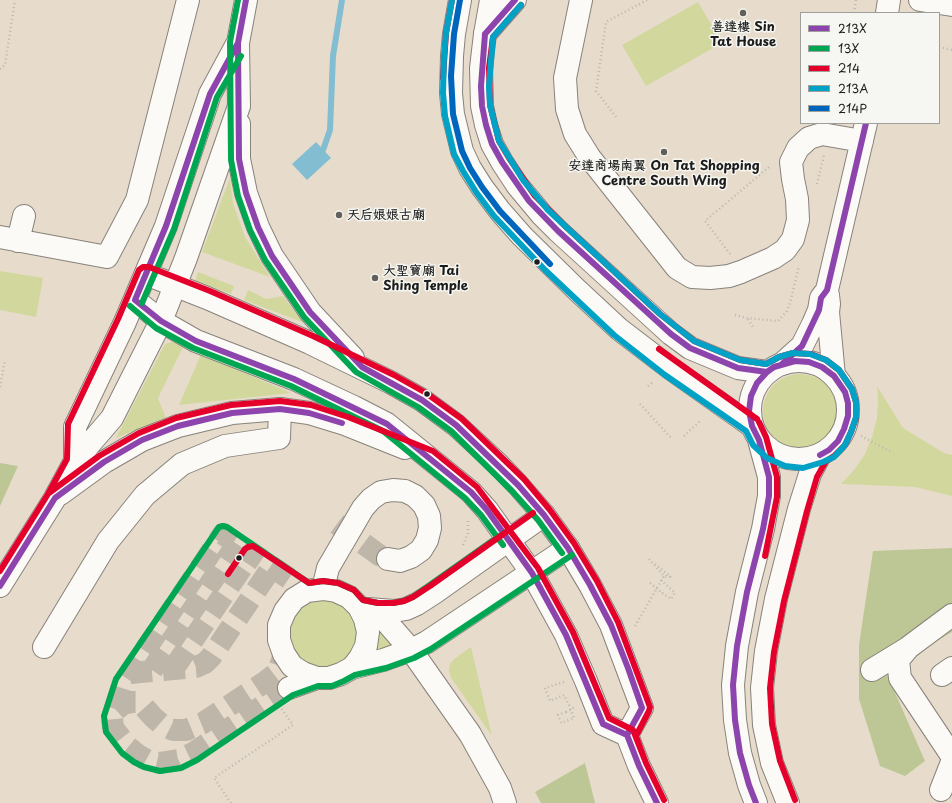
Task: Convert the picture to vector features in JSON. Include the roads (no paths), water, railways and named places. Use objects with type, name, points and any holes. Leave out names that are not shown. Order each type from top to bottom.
[{"type":"main road","points":[[24,216],[9,239],[107,258],[137,200],[188,0]]},
{"type":"main road","points":[[246,0],[238,43],[238,158],[246,194],[258,227],[272,256],[310,312],[362,367]]},
{"type":"main road","points":[[460,0],[452,56],[451,82],[453,114],[462,151],[470,168],[500,211],[522,236],[619,329],[756,433],[772,452],[787,458],[804,460],[820,455],[829,450],[838,441],[844,430],[848,416],[848,402],[845,392],[834,376],[822,367],[809,362],[795,361],[775,368],[738,368],[690,348],[671,334],[558,231],[517,184],[492,144],[486,126],[482,106],[481,86],[485,34],[491,0]]},
{"type":"main road","points":[[485,34],[515,0]]},
{"type":"main road","points":[[581,0],[565,78],[567,109],[575,134],[590,158],[677,268],[692,276],[710,278],[729,276],[742,272],[773,258],[785,250],[793,238],[798,220],[792,162],[798,148],[809,138],[822,134],[864,132],[826,290],[821,298],[819,310],[802,346],[757,383],[751,396],[749,411],[768,477],[769,496],[763,529],[747,592],[737,646],[733,685],[735,720],[740,753],[756,803]]},
{"type":"main road","points":[[887,12],[889,0]]},
{"type":"main road","points":[[920,0],[952,5]]},
{"type":"main road","points":[[75,462],[75,427],[135,300],[166,226],[210,94],[238,43]]},
{"type":"main road","points":[[0,586],[55,498],[75,462],[112,418],[161,321],[176,286],[239,106]]},
{"type":"main road","points":[[146,274],[263,322],[362,367],[422,400],[456,425],[518,484],[544,515],[568,548],[611,625],[642,708],[627,736]]},
{"type":"main road","points":[[826,290],[830,304],[828,312],[834,376]]},
{"type":"main road","points":[[135,300],[161,321],[196,341],[294,379],[354,406],[387,424],[470,492],[487,510],[532,573],[566,635],[603,724],[627,736],[639,766],[657,803]]},
{"type":"main road","points":[[55,498],[104,462],[142,440],[178,426],[232,413],[280,409],[309,413],[345,424],[430,458]]},
{"type":"main road","points":[[44,647],[108,540],[145,495],[182,464],[189,461],[225,446],[279,438],[280,409]]},
{"type":"main road","points":[[788,803],[772,763],[764,726],[762,688],[766,650],[776,599],[799,509],[810,474],[820,455]]},
{"type":"main road","points":[[316,678],[303,673],[292,666],[284,654],[279,640],[279,625],[285,611],[294,599],[328,568],[353,516],[370,499],[381,492],[393,490],[404,491],[415,496],[424,505],[429,516],[430,528],[428,540],[421,550],[411,557],[400,561],[388,559]]},
{"type":"main road","points":[[368,609],[394,611],[406,609],[417,604],[544,515]]},
{"type":"main road","points":[[289,688],[316,678],[329,678],[341,674],[352,668],[411,650],[427,642],[568,548]]},
{"type":"main road","points":[[308,587],[336,591],[349,597],[368,609],[411,650],[470,734],[500,788],[505,803]]},
{"type":"main road","points":[[352,668],[360,658],[366,646],[368,632],[365,619],[368,609]]},
{"type":"main road","points":[[872,670],[909,647],[952,616]]},
{"type":"main road","points":[[909,647],[898,660],[900,678],[952,756]]},
{"type":"main road","points":[[941,790],[952,762]]},
{"type":"water","points":[[316,142],[331,158],[307,180],[292,164]]},
{"type":"waterway","points":[[323,150],[330,130],[333,56],[342,0]]},
{"type":"tunnel","points":[[337,524],[379,555],[388,559]]},
{"type":"tunnel","points":[[289,688],[193,753],[178,760],[160,763],[147,760],[128,747],[113,728],[112,718],[123,683],[223,534],[293,581]]},
{"type":"tunnel","points":[[152,670],[237,544]]},
{"type":"tunnel","points":[[174,668],[251,554]]},
{"type":"tunnel","points":[[130,673],[196,667],[205,663],[211,657],[272,567]]},
{"type":"tunnel","points":[[116,710],[123,704],[137,702],[161,724],[173,730],[186,730],[203,723],[278,672],[284,654]]},
{"type":"place","name":"善達樓 Sin Tat House","points":[[743,13]]},
{"type":"place","name":"安達商場南翼 On Tat Shopping Centre South Wing","points":[[664,152]]},
{"type":"place","name":"天后娘娘古廟","points":[[339,215]]},
{"type":"place","name":"大聖寶廟 Tai Shing Temple","points":[[375,278]]}]
